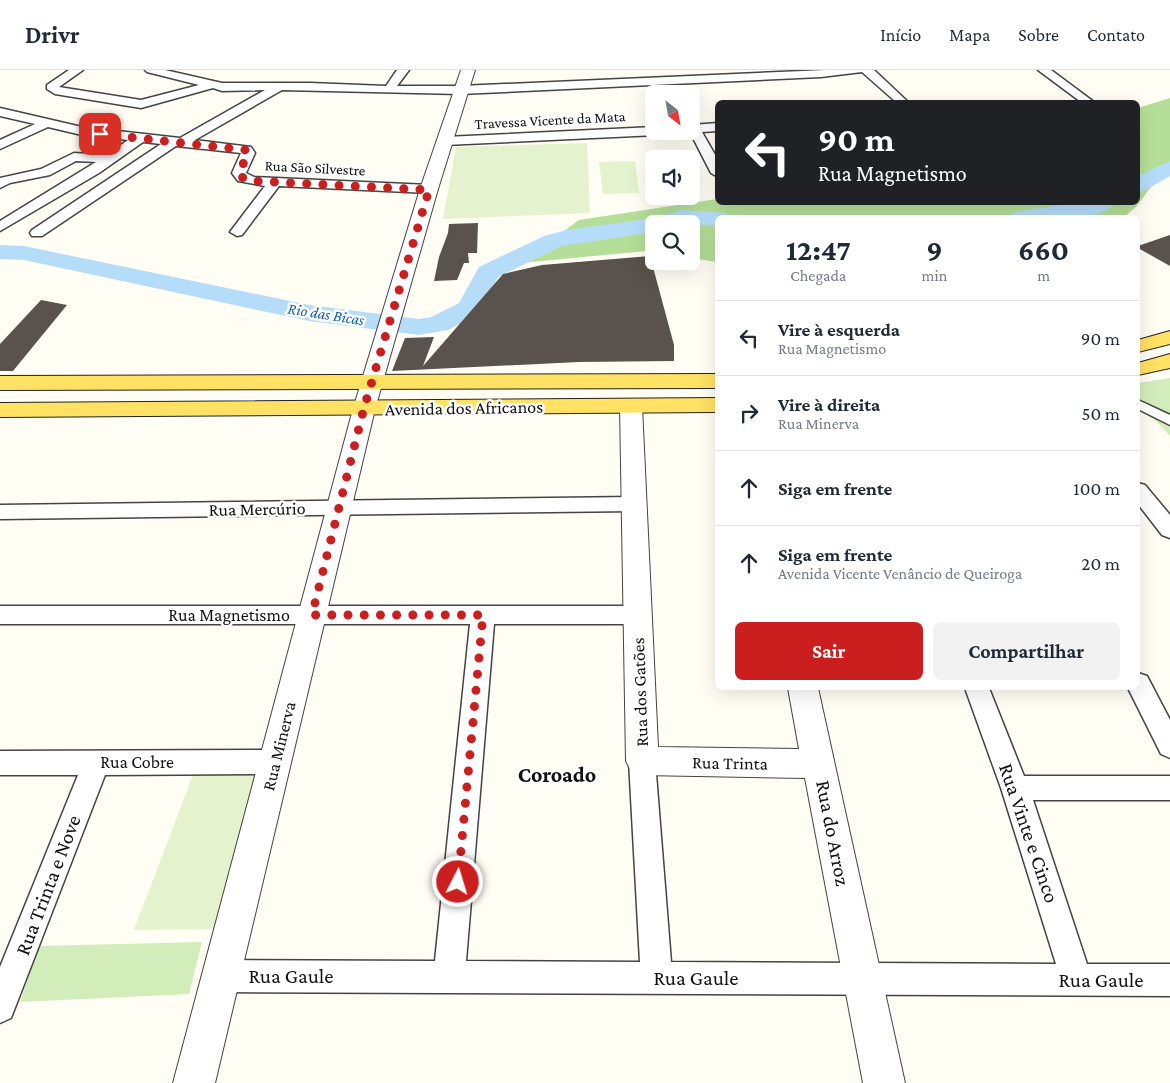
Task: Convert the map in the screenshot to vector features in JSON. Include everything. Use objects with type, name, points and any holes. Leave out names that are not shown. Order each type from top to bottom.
[{"type":"main road","points":[[1140,345],[1170,337]]},
{"type":"main road","points":[[1140,368],[1170,361]]},
{"type":"main road","points":[[372,381],[429,409]]},
{"type":"main road","name":"Avenida dos Africanos","points":[[0,383],[715,381]]},
{"type":"main road","name":"Avenida dos Africanos","points":[[0,410],[429,409],[715,405]]},
{"type":"street","points":[[77,70],[52,85],[52,88],[141,104],[212,86]]},
{"type":"street","points":[[151,70],[212,86],[389,90],[460,90],[821,74],[858,70]]},
{"type":"street","points":[[180,78],[198,70]]},
{"type":"street","points":[[389,90],[403,70]]},
{"type":"street","name":"Rua Minerva","points":[[194,1083],[364,408],[429,190],[468,70]]},
{"type":"street","points":[[867,70],[900,100]]},
{"type":"street","points":[[1044,70],[1085,100]]},
{"type":"street","points":[[234,87],[261,74]]},
{"type":"street","points":[[339,88],[353,76]]},
{"type":"street","points":[[36,233],[178,142],[279,87]]},
{"type":"street","name":"Rua São Silvestre","points":[[0,112],[44,124],[82,131],[246,150],[248,153],[240,170],[240,176],[254,181],[429,190]]},
{"type":"street","points":[[0,145],[44,124]]},
{"type":"street","points":[[700,128],[715,127]]},
{"type":"street","name":"Travessa Vicente da Mata","points":[[445,141],[645,132]]},
{"type":"street","points":[[0,227],[110,159],[140,138]]},
{"type":"street","points":[[699,140],[715,168]]},
{"type":"street","points":[[0,184],[6,180],[45,172],[74,157],[110,159]]},
{"type":"street","points":[[237,232],[274,183]]},
{"type":"street","points":[[1140,405],[1170,421]]},
{"type":"street","name":"Rua dos Gatões","points":[[630,406],[642,761],[657,977]]},
{"type":"street","points":[[1140,496],[1170,530]]},
{"type":"street","name":"Rua Mercúrio","points":[[0,512],[634,504]]},
{"type":"street","name":"Rua Magnetismo","points":[[0,615],[637,615]]},
{"type":"street","points":[[449,977],[483,615]]},
{"type":"street","points":[[1140,687],[1170,746]]},
{"type":"street","name":"Rua do Arroz","points":[[804,690],[884,1083]]},
{"type":"street","name":"Rua Vinte e Cinco","points":[[978,690],[1015,788],[1077,980]]},
{"type":"street","name":"Rua Trinta","points":[[642,761],[819,764]]},
{"type":"street","name":"Rua Cobre","points":[[0,762],[275,762]]},
{"type":"street","name":"Rua Trinta e Nove","points":[[0,1007],[96,762]]},
{"type":"street","points":[[1015,788],[1170,788]]},
{"type":"street","name":"Rua Gaule","points":[[221,976],[1170,980]]},
{"type":"green space","points":[[1170,98],[1170,173],[1158,177],[1140,202],[1140,107]]},
{"type":"green space","points":[[587,143],[590,213],[443,219],[456,147]]},
{"type":"green space","points":[[635,161],[639,193],[603,194],[599,162]]},
{"type":"green space","points":[[715,199],[715,205],[1138,205],[1126,215],[715,215],[715,262],[700,259],[700,215],[645,215],[645,251],[521,263],[579,220],[678,205],[700,205],[700,202]]},
{"type":"green space","points":[[1170,378],[1170,436],[1156,421],[1140,411],[1140,383]]},
{"type":"green space","points":[[194,772],[264,773],[223,929],[134,930]]},
{"type":"green space","points":[[202,942],[189,994],[20,1002],[39,946]]},
{"type":"building","points":[[478,223],[477,253],[468,253],[469,263],[464,263],[457,280],[434,281],[449,224]]},
{"type":"building","points":[[1170,235],[1170,266],[1140,249],[1140,245]]},
{"type":"building","points":[[645,256],[645,270],[654,270],[674,345],[674,361],[579,362],[392,371],[405,338],[434,337],[423,366],[503,274],[542,265]]},
{"type":"building","points":[[41,300],[67,305],[13,371],[0,371],[0,344]]},
{"type":"waterway","name":"Rio das Bicas","points":[[1140,184],[1170,167]]},
{"type":"waterway","name":"Rio das Bicas","points":[[1043,215],[1086,209],[1097,205]]},
{"type":"waterway","name":"Rio das Bicas","points":[[700,218],[715,218]]},
{"type":"waterway","name":"Rio das Bicas","points":[[0,252],[24,253],[309,313],[419,327],[438,324],[470,308],[488,272],[553,241],[567,237],[645,226]]},
{"type":"district","name":"Coroado","points":[[557,774]]},
{"type":"route","points":[[100,134],[246,150],[248,153],[239,173],[243,178],[254,181],[429,190],[364,408],[312,615],[483,615],[458,882]]}]
